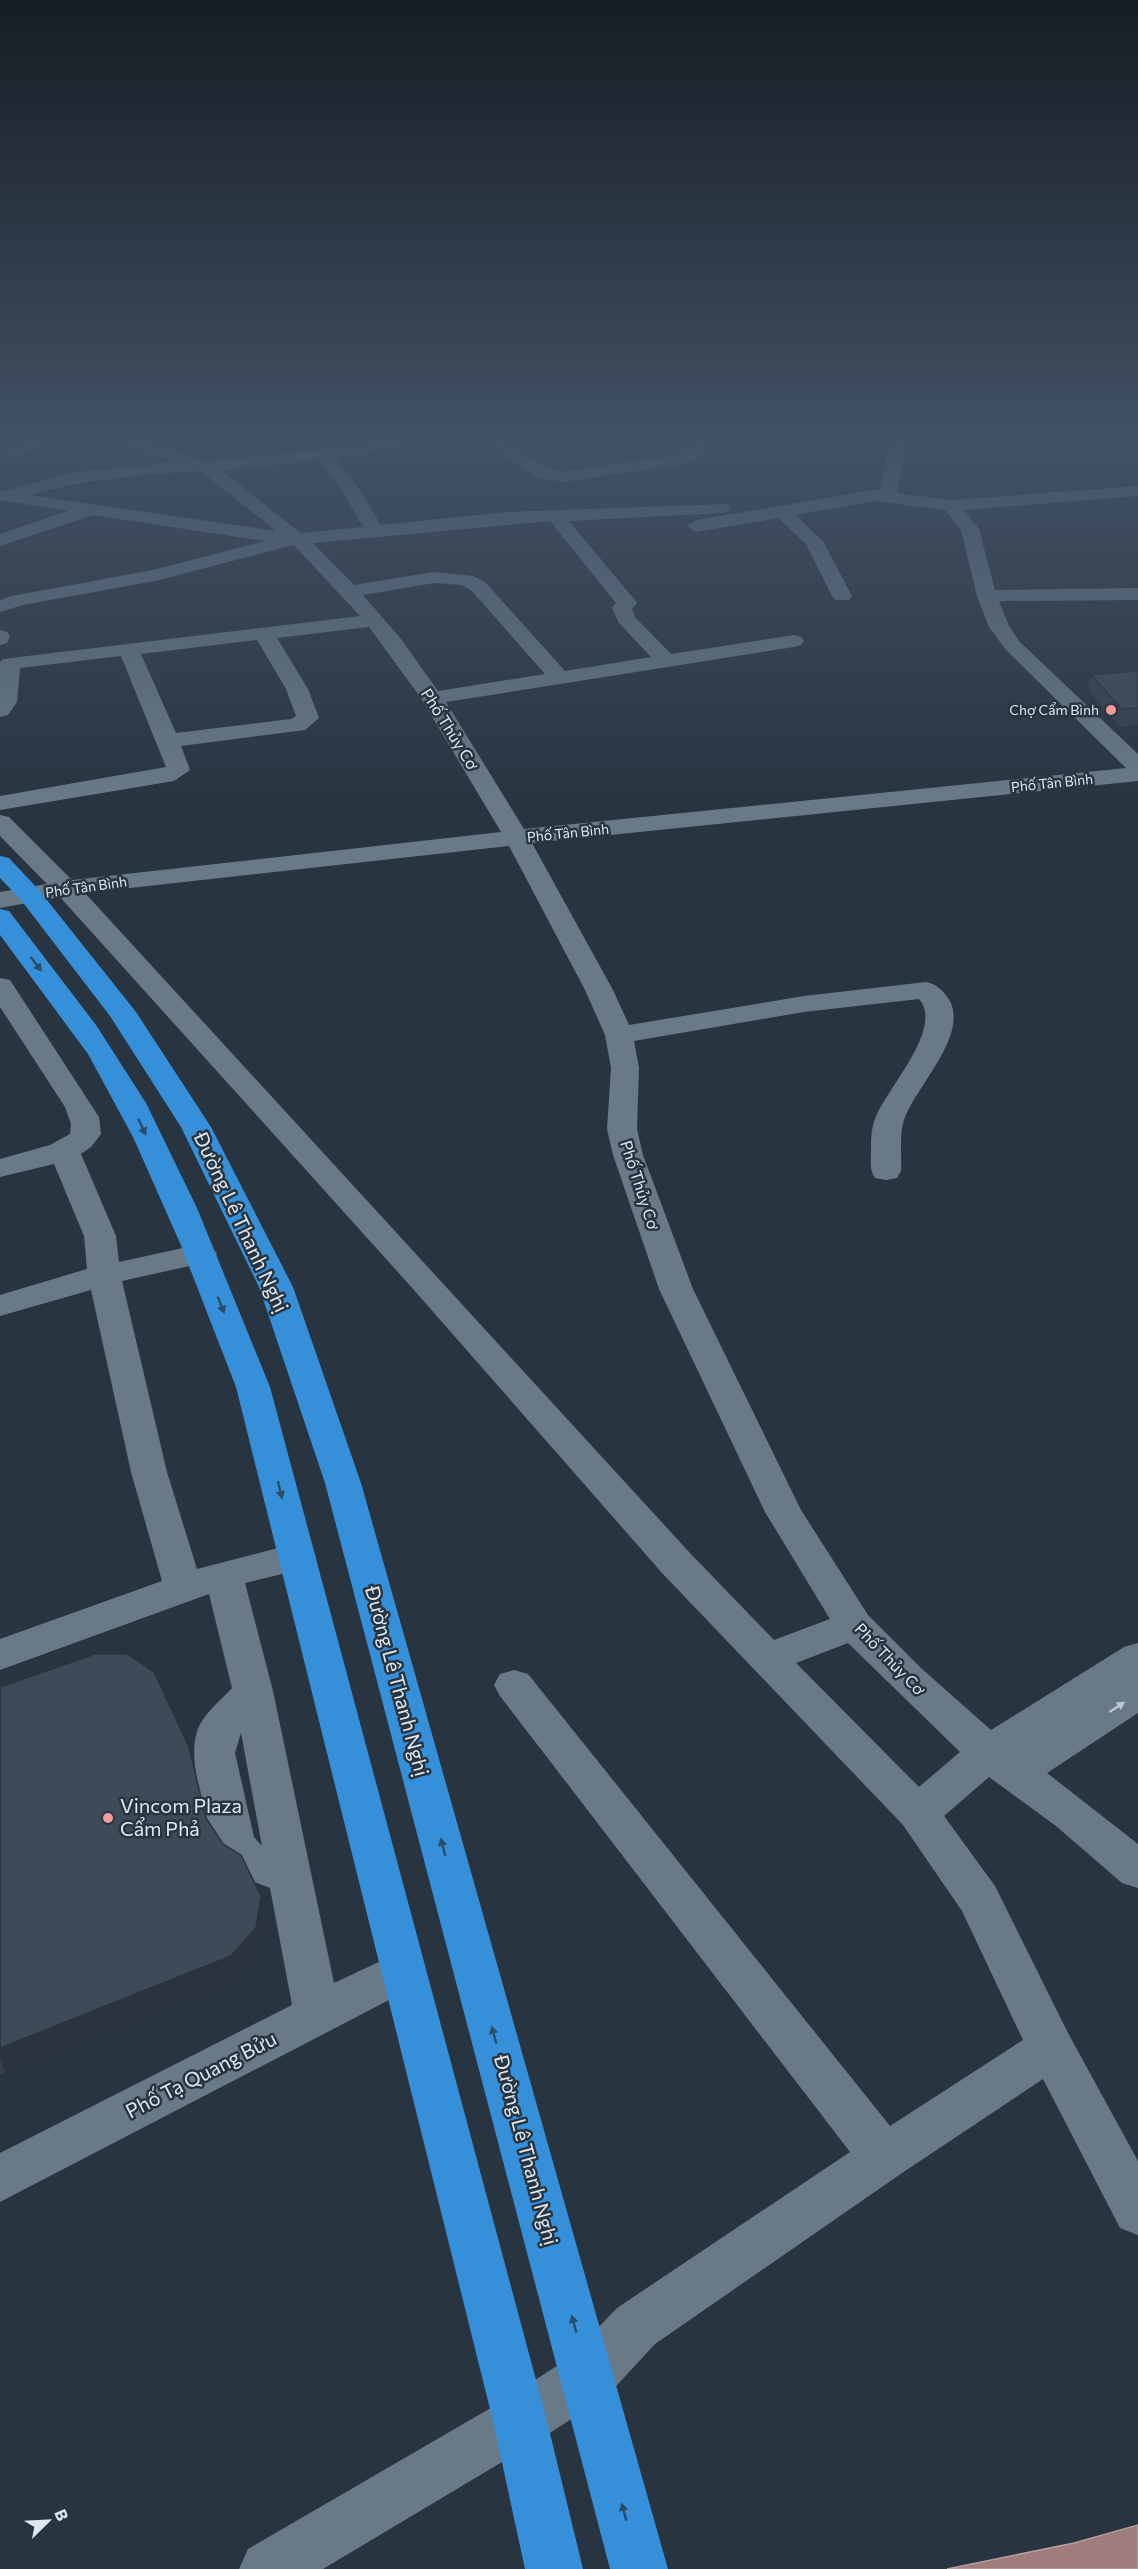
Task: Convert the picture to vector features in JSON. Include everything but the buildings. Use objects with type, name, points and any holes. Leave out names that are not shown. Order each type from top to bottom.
[{"type":"highway","name":"Đường Lê Thanh Nghị","points":[[0,863],[24,900],[122,1011],[196,1127],[276,1287],[343,1483],[639,2569]]},
{"type":"highway","name":"Đường Lê Thanh Nghị","points":[[24,900],[76,1017],[130,1102],[201,1254],[253,1387],[520,2421],[554,2569]]},
{"type":"highway","points":[[201,1254],[251,1238]]},
{"type":"street","points":[[0,582],[5,604],[155,575],[213,559]]},
{"type":"street","name":"Phố Thủy Cơ","points":[[317,559],[394,642],[432,698],[517,838],[599,990],[624,1054],[624,1138],[676,1288],[784,1512],[854,1625],[907,1679],[1002,1763],[1138,1870]]},
{"type":"street","points":[[590,559],[627,603],[622,608],[626,619],[666,661]]},
{"type":"street","points":[[823,559],[842,596]]},
{"type":"street","points":[[978,559],[987,596],[999,627],[1013,646],[1138,767]]},
{"type":"street","points":[[350,592],[441,577],[468,579],[478,586],[559,677]]},
{"type":"street","points":[[987,596],[1053,593],[1138,594]]},
{"type":"street","points":[[0,710],[6,702],[5,656],[129,651],[375,620]]},
{"type":"street","points":[[168,741],[297,725],[308,718],[297,689],[264,634]]},
{"type":"street","points":[[432,698],[794,641]]},
{"type":"street","points":[[0,803],[175,773],[178,770],[177,762],[129,651]]},
{"type":"street","name":"Phố Tân Bình","points":[[24,900],[517,838],[1138,774]]},
{"type":"street","points":[[0,822],[24,900],[426,1283],[676,1563],[918,1813],[980,1899],[1051,2048],[1138,2211]]},
{"type":"street","points":[[0,986],[80,1107],[87,1123],[86,1133],[81,1141],[64,1150],[0,1168]]},
{"type":"street","points":[[618,1035],[804,1004],[926,990],[941,1007],[941,1020],[924,1061],[890,1120],[886,1172]]},
{"type":"street","points":[[64,1150],[100,1236],[104,1275],[149,1472],[183,1588]]},
{"type":"street","points":[[0,1306],[104,1275],[201,1254]]},
{"type":"street","points":[[0,1655],[224,1574],[297,1557]]},
{"type":"street","points":[[224,1574],[253,1691],[316,2015]]},
{"type":"street","points":[[767,1658],[854,1625]]},
{"type":"street","points":[[918,1813],[1073,1718],[1138,1659]]},
{"type":"street","points":[[514,1685],[884,2157]]},
{"type":"street","points":[[1073,1718],[1138,1693]]},
{"type":"street","name":"Phố Tạ Quang Bửu","points":[[0,2180],[402,1971]]},
{"type":"street","points":[[268,2569],[520,2421],[588,2377],[636,2326],[884,2157],[1051,2048]]},
{"type":"shaded area","points":[[1138,2525],[1138,2569],[947,2569],[1074,2543]]},
{"type":"place","name":"Chợ Cẩm Bình","points":[[1111,710]]},
{"type":"place","name":"Vincom Plaza Cẩm Phả","points":[[108,1818]]}]
